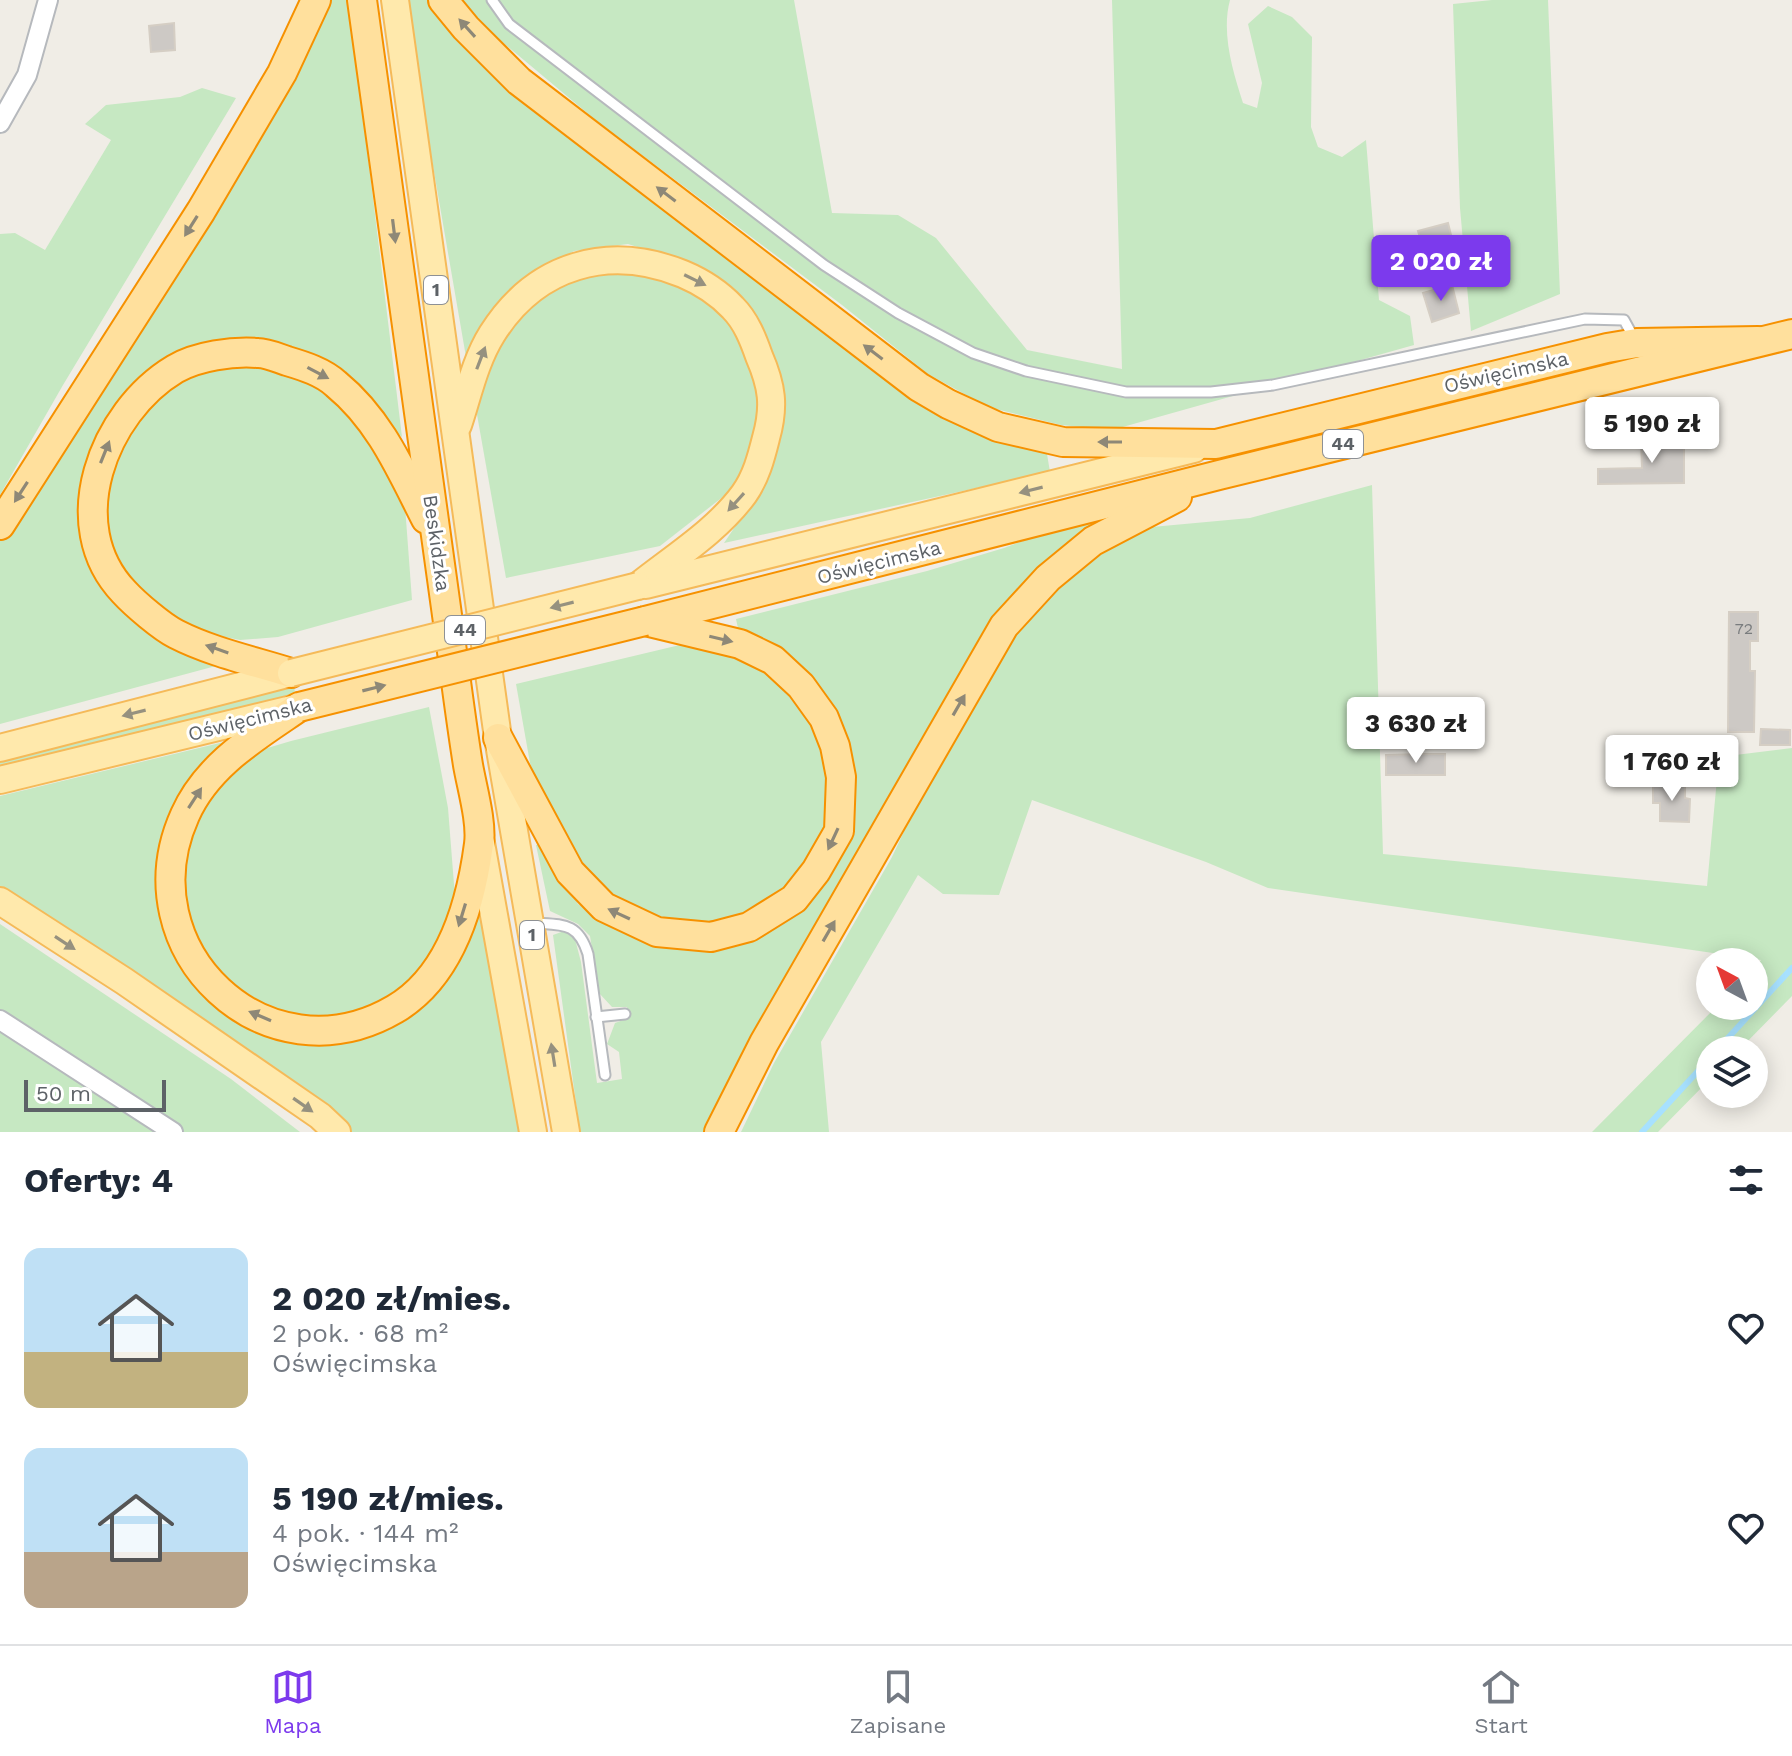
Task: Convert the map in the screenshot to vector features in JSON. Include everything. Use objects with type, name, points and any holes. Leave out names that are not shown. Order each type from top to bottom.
[{"type":"highway","points":[[0,525],[201,211],[282,73],[316,0]]},
{"type":"highway","name":"Beskidzka","points":[[362,0],[480,839]]},
{"type":"highway","points":[[443,0],[519,81],[919,387],[948,404],[998,427],[1063,442],[1216,444]]},
{"type":"highway","name":"Oświęcimska","points":[[299,707],[1792,334]]},
{"type":"highway","name":"Oświęcimska","points":[[1216,444],[1379,402],[1637,343],[1758,341]]},
{"type":"highway","points":[[291,673],[174,634],[123,592],[105,563],[94,537],[94,494],[101,458],[118,424],[148,389],[178,367],[218,356],[260,353],[306,367],[334,382],[360,407],[388,443],[437,542]]},
{"type":"highway","points":[[721,1128],[764,1043],[1004,626],[1048,578],[1093,541],[1219,475]]},
{"type":"highway","points":[[498,738],[570,872],[604,907],[657,932],[711,937],[749,927],[794,899],[816,871],[839,831],[841,777],[835,746],[824,718],[801,686],[773,660],[740,644],[645,621]]},
{"type":"highway","points":[[299,707],[234,752],[210,775],[185,814],[174,850],[170,883],[174,918],[187,953],[232,1003],[293,1028],[323,1032],[362,1024],[398,1007],[431,977],[448,953],[469,893],[480,839]]},
{"type":"main road","name":"Beskidzka","points":[[395,0],[498,738],[566,1132]]},
{"type":"main road","points":[[455,432],[482,352],[494,331],[538,286],[560,271],[619,259],[640,260],[664,266],[714,290],[735,309],[751,334],[769,379],[773,414],[759,466],[744,494],[699,538],[638,586]]},
{"type":"main road","name":"Oświęcimska","points":[[0,748],[638,586],[1216,444]]},
{"type":"main road","name":"Oświęcimska","points":[[0,780],[299,707]]},
{"type":"main road","name":"Beskidzka","points":[[480,839],[533,1132]]},
{"type":"main road","points":[[0,901],[137,990],[320,1116],[337,1132]]},
{"type":"street","points":[[0,123],[27,75],[48,0]]},
{"type":"street","points":[[0,1020],[173,1132]]},
{"type":"lane","points":[[492,0],[509,24],[824,265],[898,313],[973,353],[1026,371],[1126,392],[1211,392],[1273,385],[1585,319],[1624,320],[1637,343]]},
{"type":"lane","points":[[530,923],[568,926],[583,938],[605,1075]]},
{"type":"lane","points":[[596,1017],[625,1014]]},
{"type":"green space","points":[[327,0],[349,0],[402,437],[388,425],[354,379],[308,353],[251,338],[192,350],[146,376],[86,547],[227,663],[0,724],[0,540],[51,462]]},
{"type":"green space","points":[[407,0],[431,0],[457,40],[546,114],[900,390],[967,429],[1046,448],[1050,472],[724,543],[749,506],[781,388],[685,262],[628,244],[574,251],[510,291],[466,357]]},
{"type":"green space","points":[[461,0],[794,0],[832,213],[898,215],[936,238],[1027,350],[1122,369],[1112,0],[1230,0],[1227,26],[1232,65],[1243,103],[1257,108],[1262,83],[1248,24],[1268,6],[1292,17],[1312,37],[1311,127],[1318,147],[1342,157],[1366,140],[1379,300],[1410,316],[1414,345],[1112,430],[1061,425],[988,407],[928,374],[842,305],[598,122],[489,31]]},
{"type":"green space","points":[[1548,0],[1560,294],[1471,331],[1460,208],[1453,4]]},
{"type":"green space","points":[[202,88],[236,98],[0,495],[0,234],[15,233],[45,250],[111,140],[85,124],[106,105],[180,97]]},
{"type":"green space","points":[[627,269],[666,279],[713,301],[740,334],[760,375],[760,432],[738,485],[660,546],[506,578],[476,409],[488,364],[518,316],[562,282]]},
{"type":"green space","points":[[240,360],[318,379],[373,436],[405,506],[412,600],[278,637],[240,640],[195,631],[154,607],[124,580],[106,540],[104,488],[114,451],[151,398],[184,372]]},
{"type":"green space","points":[[1372,485],[1383,854],[1707,886],[1719,757],[1792,748],[1792,996],[1753,1036],[1696,1036],[1696,1093],[1658,1132],[1592,1132],[1703,1020],[1768,1020],[1768,948],[1696,948],[1696,951],[1268,888],[1206,862],[1032,800],[999,895],[943,894],[918,875],[821,1042],[829,1132],[741,1132],[774,1063],[892,857],[950,733],[1010,633],[1056,581],[1130,529],[1250,518]]},
{"type":"green space","points":[[1132,509],[1032,582],[712,1132],[580,1132],[553,935],[564,931],[575,939],[581,962],[597,1083],[622,1079],[619,1052],[607,1044],[615,1023],[629,1018],[627,1007],[612,1007],[599,993],[590,936],[578,924],[550,911],[536,845],[542,844],[578,904],[615,928],[668,947],[733,942],[814,893],[852,769],[739,633],[736,619],[927,571],[1057,528]]},
{"type":"green space","points":[[684,644],[736,651],[779,679],[816,722],[832,784],[822,839],[791,884],[743,919],[689,925],[657,922],[608,899],[577,865],[551,818],[530,763],[516,684]]},
{"type":"green space","points":[[294,685],[295,694],[0,769],[0,758]]},
{"type":"green space","points":[[429,707],[448,808],[455,897],[424,970],[377,1009],[333,1024],[288,1017],[230,992],[195,952],[181,870],[190,823],[244,755]]},
{"type":"green space","points":[[228,741],[196,776],[159,843],[158,903],[176,954],[281,1035],[413,1009],[478,905],[520,1132],[352,1132],[341,1121],[0,893],[0,796]]},
{"type":"green space","points":[[0,924],[231,1079],[300,1132],[0,1132]]},
{"type":"building","points":[[174,23],[175,50],[151,52],[149,26]]},
{"type":"building","points":[[1448,223],[1453,243],[1424,251],[1418,231]]},
{"type":"building","points":[[1452,285],[1459,313],[1432,322],[1423,293]]},
{"type":"building","points":[[1684,439],[1684,483],[1598,484],[1598,469],[1642,468],[1641,440]]},
{"type":"building","points":[[1729,612],[1758,612],[1758,641],[1750,641],[1750,671],[1755,671],[1754,732],[1728,732]]},
{"type":"building","points":[[1761,729],[1790,730],[1790,745],[1760,745]]},
{"type":"building","points":[[1445,754],[1445,775],[1386,775],[1386,755]]},
{"type":"building","points":[[1653,785],[1685,786],[1685,798],[1690,799],[1689,822],[1660,821],[1660,803],[1653,803]]},
{"type":"waterway","points":[[1730,1036],[1792,968]]},
{"type":"waterway","points":[[1642,1132],[1696,1073]]}]
